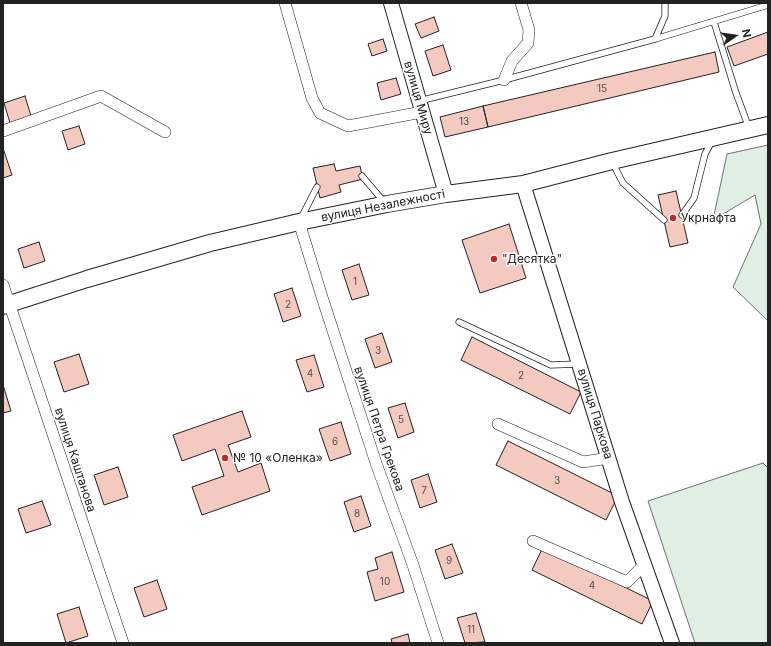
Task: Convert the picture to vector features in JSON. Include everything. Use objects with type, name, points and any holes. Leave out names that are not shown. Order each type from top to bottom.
[{"type":"main road","name":"вулиця Незалежності","points":[[6,305],[86,279],[210,243],[299,222],[387,204],[446,194],[523,184],[768,125]]},
{"type":"street","points":[[285,3],[312,98],[320,112],[348,126],[421,106]]},
{"type":"street","name":"вулиця Миру","points":[[391,3],[446,194]]},
{"type":"street","points":[[504,80],[512,60],[528,43],[529,30],[521,3]]},
{"type":"street","points":[[3,131],[101,96],[165,132]]},
{"type":"street","name":"вулиця Паркова","points":[[523,184],[622,502],[672,643]]},
{"type":"street","name":"вулиця Петра Грекова","points":[[299,222],[376,463],[413,565],[438,643]]},
{"type":"street","name":"вулиця Каштанова","points":[[3,285],[6,305],[123,643]]},
{"type":"street","points":[[498,424],[583,462],[608,458]]},
{"type":"street","points":[[533,540],[627,582],[644,565]]},
{"type":"lane","points":[[655,39],[665,16],[665,3]]},
{"type":"lane","points":[[421,106],[504,80],[655,39],[768,5]]},
{"type":"lane","points":[[714,22],[749,130]]},
{"type":"lane","points":[[682,215],[694,198],[705,154],[714,138]]},
{"type":"lane","points":[[612,162],[624,183],[664,220]]},
{"type":"lane","points":[[362,176],[387,204]]},
{"type":"lane","points":[[299,222],[318,187]]},
{"type":"lane","points":[[459,322],[551,365],[580,364]]},
{"type":"green space","points":[[768,145],[768,321],[733,287],[761,224],[755,195],[713,220],[727,154]]},
{"type":"green space","points":[[763,463],[768,468],[768,643],[695,643],[648,501]]},
{"type":"building","points":[[434,17],[439,31],[421,38],[415,24]]},
{"type":"building","points":[[768,32],[768,54],[734,66],[727,47]]},
{"type":"building","points":[[383,39],[387,51],[372,56],[368,44]]},
{"type":"building","points":[[443,45],[451,70],[433,76],[425,51]]},
{"type":"building","points":[[715,52],[719,72],[488,127],[483,106]]},
{"type":"building","points":[[396,78],[401,94],[381,100],[377,83]]},
{"type":"building","points":[[25,96],[31,116],[10,123],[4,103]]},
{"type":"building","points":[[483,106],[488,127],[445,137],[440,117]]},
{"type":"building","points":[[79,126],[85,144],[68,150],[62,131]]},
{"type":"building","points":[[4,151],[12,175],[3,178],[3,152]]},
{"type":"building","points":[[334,164],[336,171],[360,166],[363,179],[339,185],[341,192],[320,198],[313,168]]},
{"type":"building","name":"Укрнафта","points":[[676,191],[688,243],[670,247],[658,195]]},
{"type":"building","name":"\"Десятка\"","points":[[509,224],[526,278],[480,293],[462,240]]},
{"type":"building","points":[[39,242],[45,261],[24,268],[18,249]]},
{"type":"building","points":[[359,264],[369,295],[352,300],[342,270]]},
{"type":"building","points":[[292,288],[301,316],[283,322],[274,294]]},
{"type":"building","points":[[382,333],[392,362],[375,368],[365,339]]},
{"type":"building","points":[[472,337],[581,392],[570,414],[461,360]]},
{"type":"building","points":[[79,354],[89,384],[64,392],[54,362]]},
{"type":"building","points":[[314,355],[324,387],[307,392],[296,360]]},
{"type":"building","points":[[3,385],[11,411],[3,413]]},
{"type":"building","points":[[405,403],[414,432],[398,438],[388,408]]},
{"type":"building","points":[[242,411],[251,437],[228,445],[238,472],[261,463],[270,491],[202,515],[192,487],[224,476],[215,449],[182,461],[173,435]]},
{"type":"building","points":[[341,422],[351,454],[330,461],[319,429]]},
{"type":"building","points":[[508,441],[618,496],[606,520],[496,465]]},
{"type":"building","points":[[118,467],[128,497],[104,505],[94,475]]},
{"type":"building","points":[[428,474],[437,502],[420,508],[411,480]]},
{"type":"building","points":[[361,496],[371,526],[354,532],[344,502]]},
{"type":"building","points":[[42,501],[51,525],[26,533],[18,509]]},
{"type":"building","points":[[452,544],[463,573],[445,579],[435,550]]},
{"type":"building","points":[[543,547],[653,601],[642,624],[532,570]]},
{"type":"building","points":[[392,552],[404,592],[375,601],[367,572],[378,569],[375,558]]},
{"type":"building","points":[[157,580],[167,609],[144,617],[134,588]]},
{"type":"building","points":[[79,607],[88,636],[66,643],[57,614]]},
{"type":"building","points":[[476,613],[485,642],[465,643],[457,618]]},
{"type":"building","points":[[408,634],[410,643],[392,643],[391,639]]},
{"type":"place","name":"Укрнафта","points":[[673,218]]},
{"type":"place","name":"\"Десятка\"","points":[[494,259]]},
{"type":"place","name":"№ 10 «Оленка»","points":[[225,458]]}]
